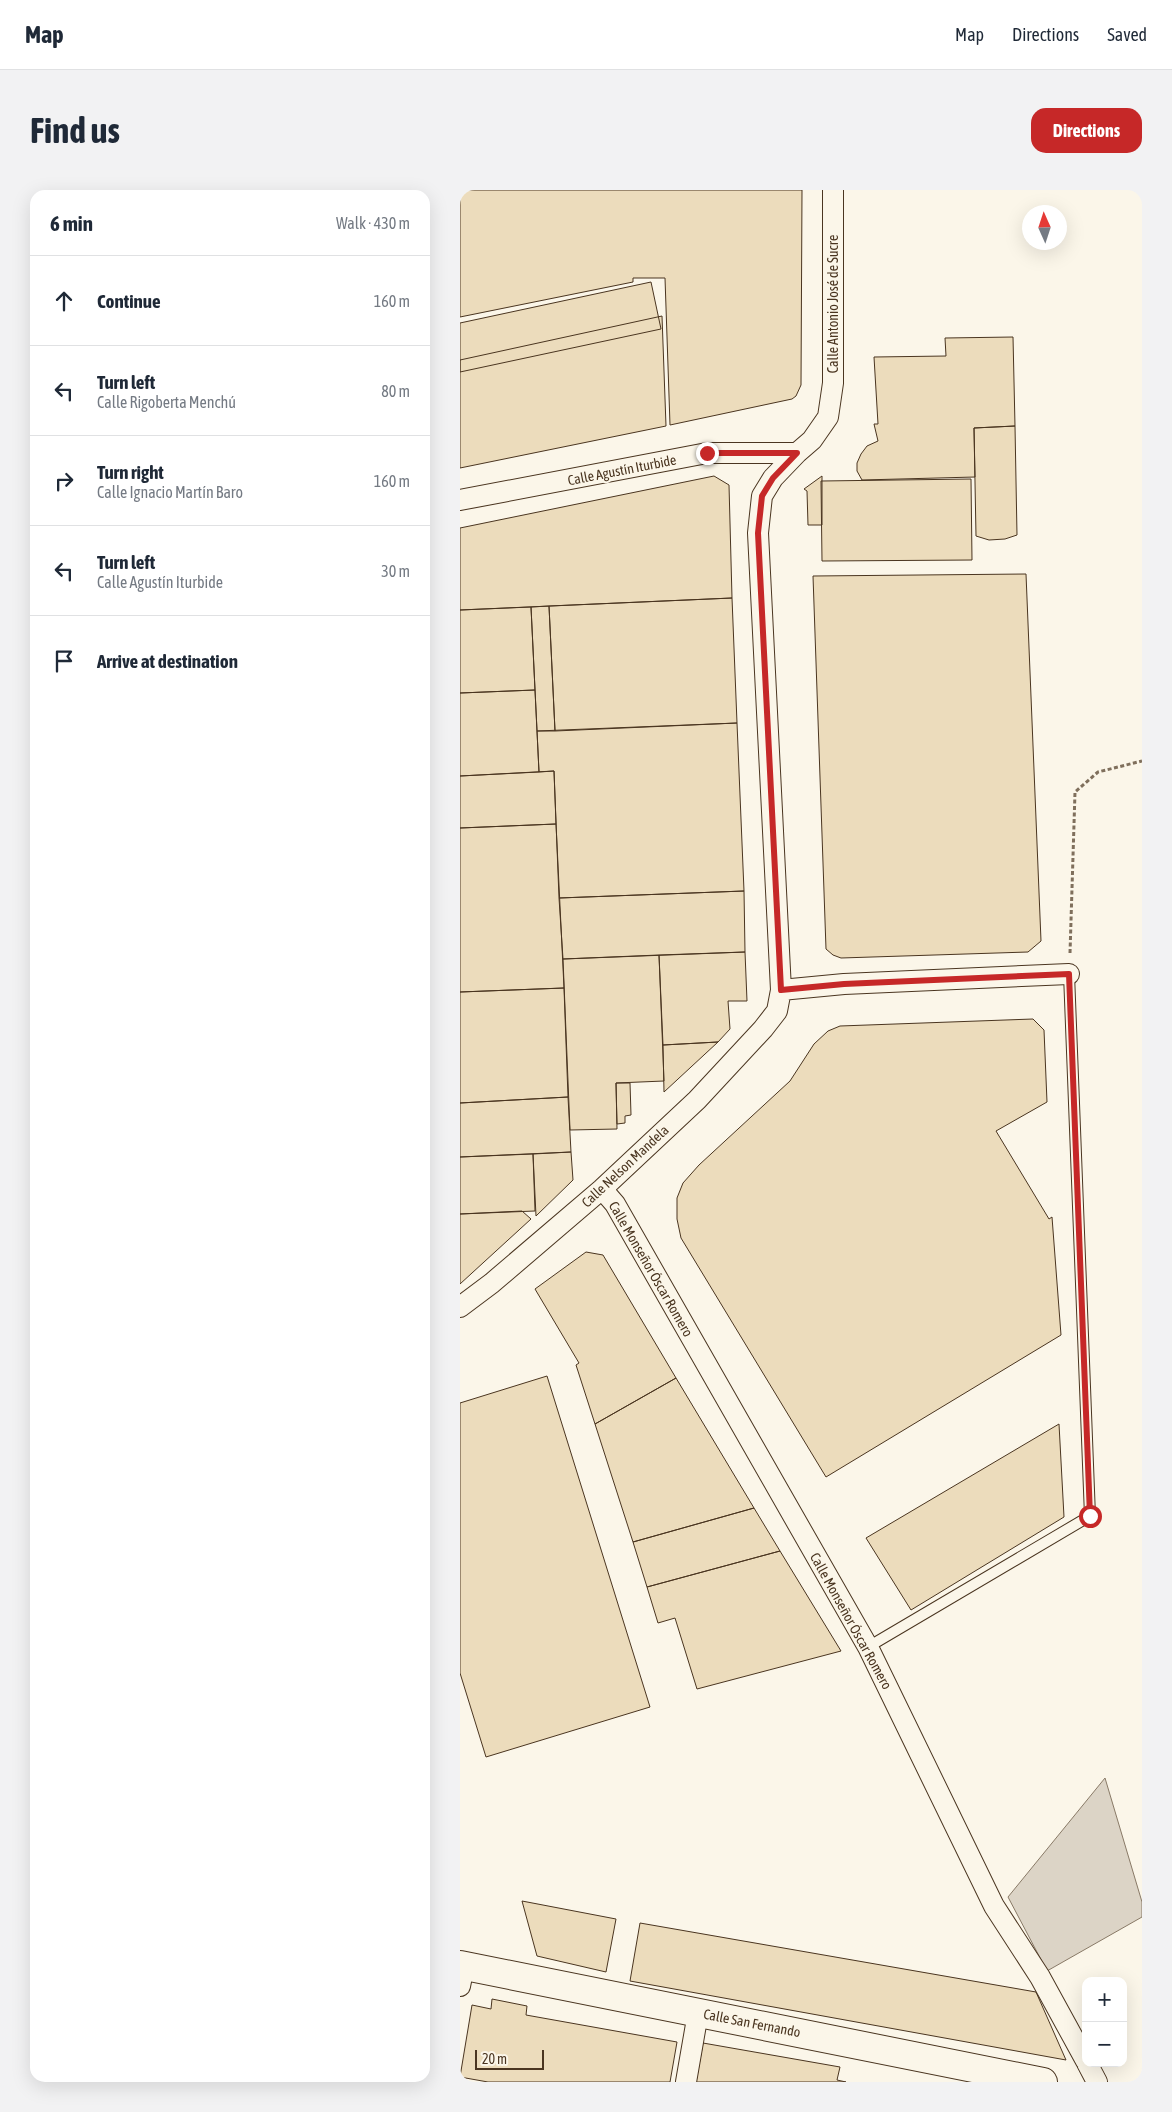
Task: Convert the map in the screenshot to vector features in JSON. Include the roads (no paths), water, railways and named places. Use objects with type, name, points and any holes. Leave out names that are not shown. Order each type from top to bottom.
[{"type":"street","name":"Calle Antonio José de Sucre","points":[[797,453],[812,440],[828,417],[833,382],[833,190]]},
{"type":"street","name":"Calle Agustín Iturbide","points":[[460,500],[707,453],[797,453]]},
{"type":"street","points":[[797,453],[773,478],[762,496],[758,533],[781,990],[844,984],[1069,974]]},
{"type":"street","name":"Calle Nelson Mandela","points":[[460,1306],[492,1283],[602,1189],[697,1100],[763,1029],[776,1011],[781,990]]},
{"type":"street","name":"Calle Monseñor Óscar Romero","points":[[602,1189],[615,1204],[868,1647],[994,1906],[1040,1977],[1082,2055]]},
{"type":"street","name":"Calle San Fernando","points":[[461,1972],[698,2013],[1043,2082]]},
{"type":"street","points":[[686,2082],[698,2013]]},
{"type":"street","name":"Calle Monseñor Óscar Romero","points":[[1089,2067],[1097,2082]]},
{"type":"lane","points":[[868,1647],[1090,1516],[1069,974]]}]
